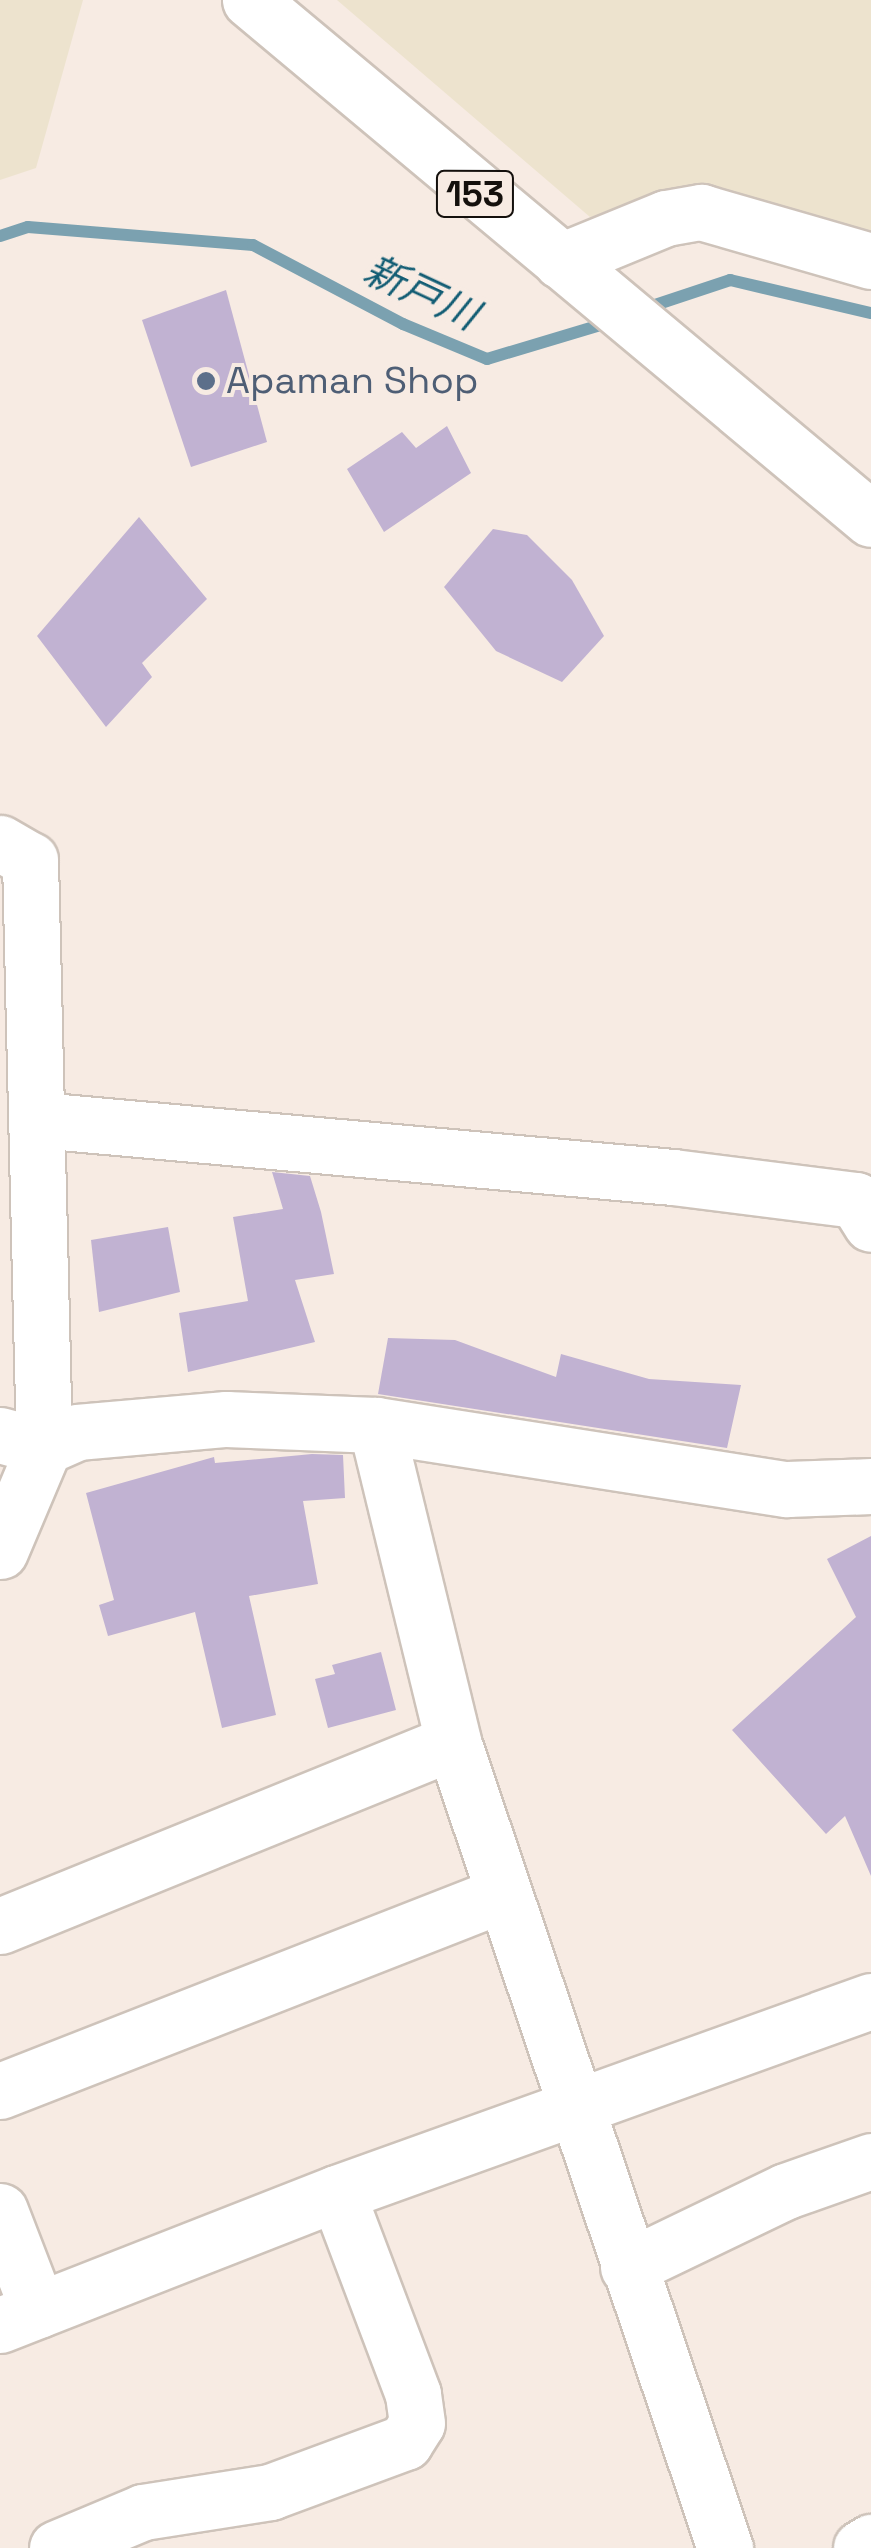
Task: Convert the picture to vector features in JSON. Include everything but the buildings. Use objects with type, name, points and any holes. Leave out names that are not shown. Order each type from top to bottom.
[{"type":"main road","name":"153","points":[[250,0],[871,519]]},
{"type":"main road","points":[[574,272],[666,218],[701,212],[871,261]]},
{"type":"main road","points":[[0,844],[30,860],[39,1120],[22,1441],[0,1551]]},
{"type":"main road","points":[[39,1120],[710,1182],[856,1200],[871,1224]]},
{"type":"main road","points":[[22,1441],[77,1432],[226,1419],[376,1425],[787,1489],[871,1486]]},
{"type":"main road","points":[[376,1425],[452,1742],[572,2108],[725,2548]]},
{"type":"main road","points":[[0,1926],[452,1742]]},
{"type":"main road","points":[[0,2091],[501,1895]]},
{"type":"main road","points":[[0,2210],[19,2317],[338,2193],[871,2001]]},
{"type":"main road","points":[[628,2267],[769,2198],[871,2161]]},
{"type":"main road","points":[[57,2548],[143,2512],[270,2492],[405,2442],[417,2423],[413,2394],[338,2193]]},
{"type":"main road","points":[[861,2548],[871,2542]]},
{"type":"shaded area","points":[[0,0],[83,0],[36,168],[0,180]]},
{"type":"shaded area","points":[[337,0],[871,0],[871,244],[690,201],[590,217]]},
{"type":"waterway","name":"新戸川","points":[[0,236],[28,227],[253,245],[403,324],[487,359],[610,322]]},
{"type":"waterway","name":"新戸川","points":[[643,309],[730,280],[871,313]]},
{"type":"place","name":"Apaman Shop","points":[[206,381]]}]
